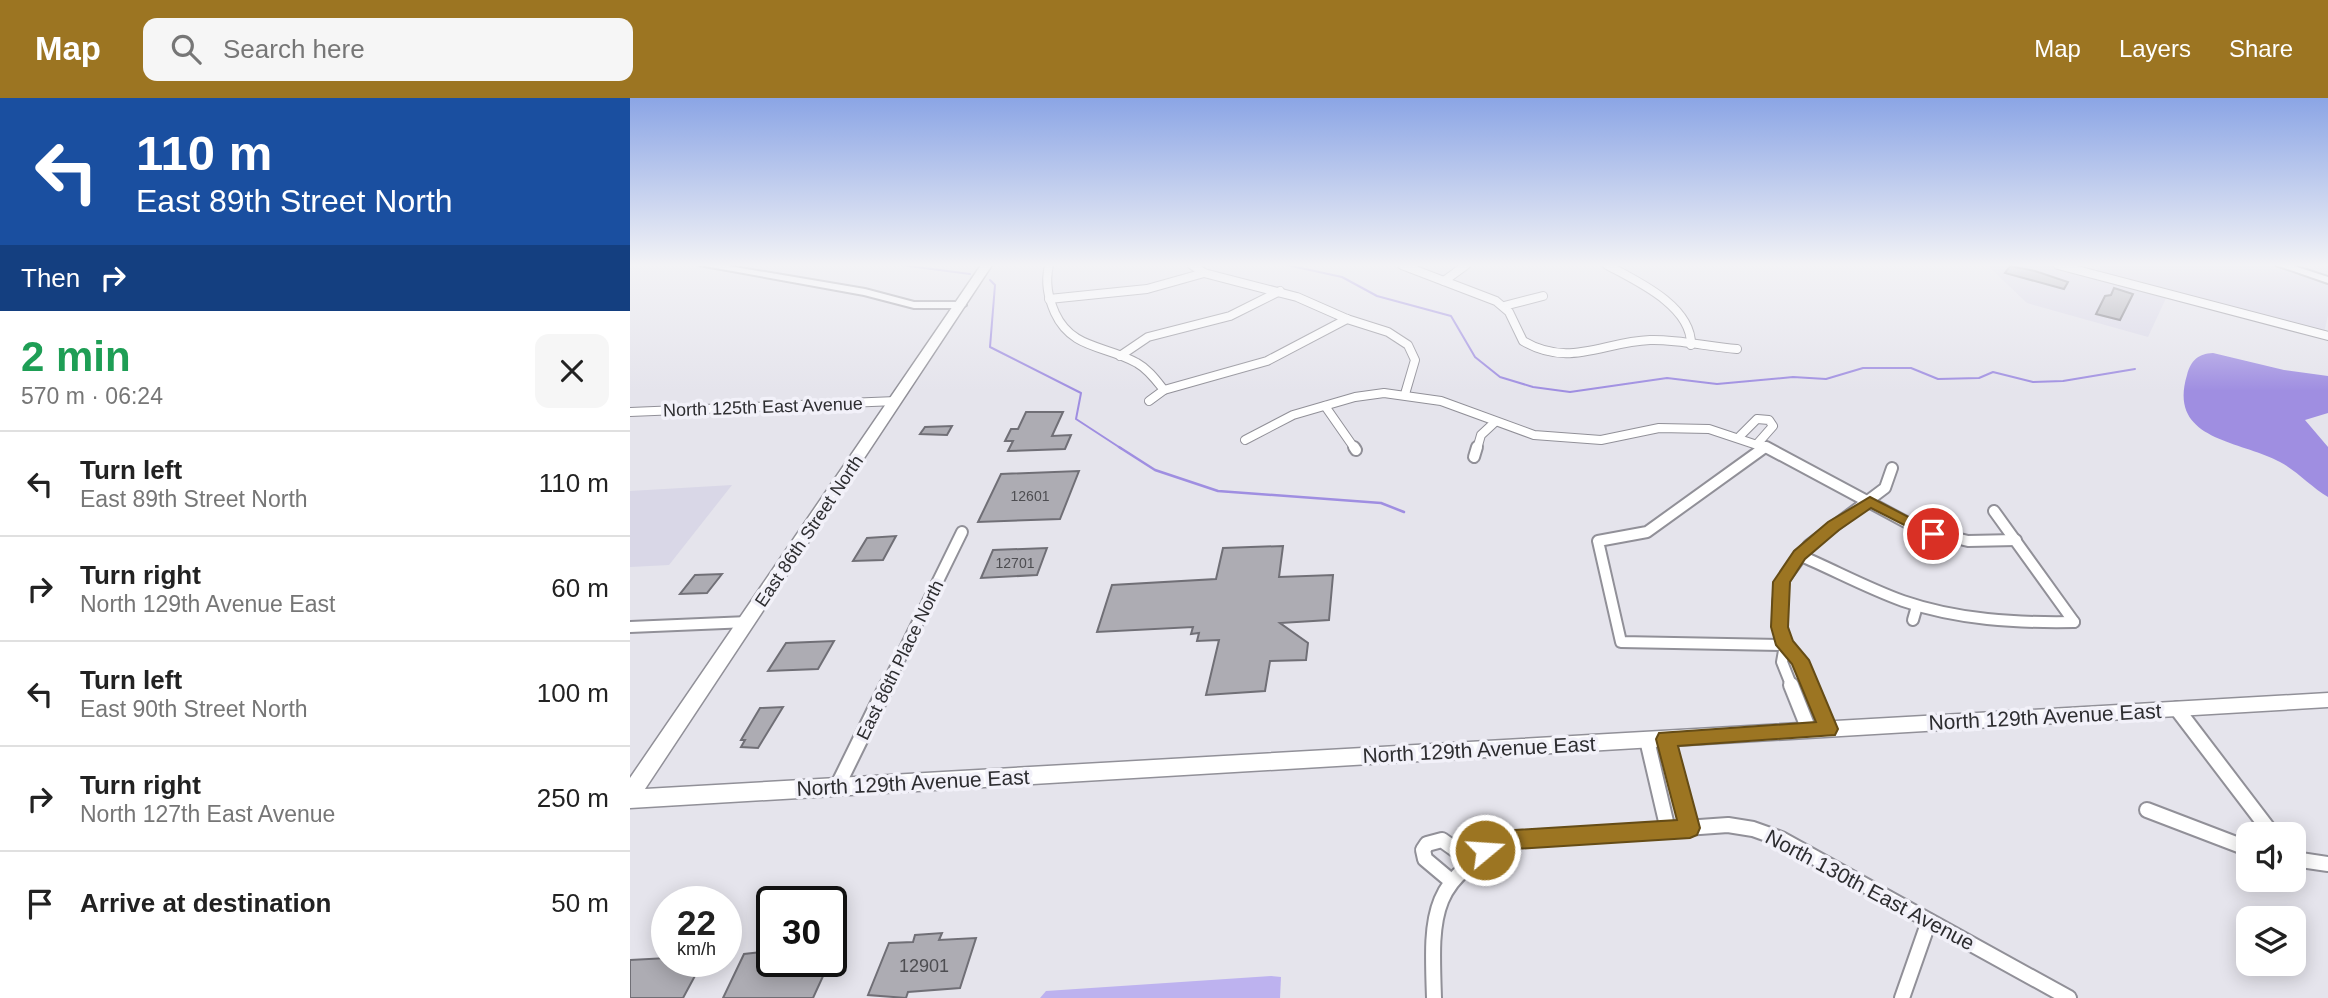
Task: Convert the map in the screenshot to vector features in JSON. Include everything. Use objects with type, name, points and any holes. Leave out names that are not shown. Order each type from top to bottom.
[{"type":"main road","name":"East 86th Street North","points":[[630,797],[960,307]]},
{"type":"main road","name":"North 129th Avenue East","points":[[630,797],[2328,700]]},
{"type":"street","points":[[1052,307],[1057,323],[1069,338],[1091,349],[1120,356],[1144,368],[1164,390]]},
{"type":"street","points":[[1120,356],[1148,337],[1230,316],[1248,307]]},
{"type":"street","points":[[1317,307],[1347,320],[1388,332],[1408,345],[1415,360],[1405,394]]},
{"type":"street","points":[[1505,307],[1523,341],[1538,349],[1561,354],[1584,354],[1641,340],[1737,349]]},
{"type":"street","points":[[1668,307],[1690,328],[1691,345]]},
{"type":"street","points":[[2217,307],[2328,336]]},
{"type":"street","points":[[1149,401],[1164,390],[1267,361],[1347,320]]},
{"type":"street","points":[[1245,440],[1274,422],[1325,405],[1366,395],[1405,394],[1441,401],[1534,435],[1592,440],[1672,427],[1709,429],[1740,436],[1761,445],[1904,522],[1944,537],[1983,542],[2016,540]]},
{"type":"street","name":"North 125th East Avenue","points":[[630,412],[896,401]]},
{"type":"street","points":[[1325,405],[1356,450]]},
{"type":"street","points":[[1740,436],[1757,419],[1769,420],[1773,426],[1761,445],[1647,532],[1598,541],[1621,642],[1785,645]]},
{"type":"street","points":[[1474,457],[1481,435],[1495,422]]},
{"type":"street","points":[[1819,730],[1800,660],[1785,645],[1779,627],[1782,582],[1799,555],[1885,488],[1892,468]]},
{"type":"street","points":[[1799,555],[1917,606],[1979,619],[2023,624],[2074,622],[1994,511]]},
{"type":"street","name":"East 86th Place North","points":[[837,787],[962,532]]},
{"type":"street","points":[[1913,620],[1917,606]]},
{"type":"street","points":[[630,627],[748,622]]},
{"type":"street","points":[[1785,645],[1782,662],[1819,730]]},
{"type":"street","points":[[2177,709],[2263,822]]},
{"type":"street","points":[[1656,740],[1690,828]]},
{"type":"street","points":[[1656,740],[1668,830]]},
{"type":"street","points":[[2147,810],[2236,844]]},
{"type":"street","name":"North 130th East Avenue","points":[[1434,998],[1434,918],[1440,898],[1459,870],[1485,850],[1515,840],[1728,825],[1753,829],[1781,839],[2069,998]]},
{"type":"street","points":[[2306,860],[2328,863]]},
{"type":"street","points":[[1902,998],[1929,921]]},
{"type":"shaded area","points":[[2041,307],[2162,307],[2148,337]]},
{"type":"shaded area","points":[[2226,307],[2328,307],[2324,333]]},
{"type":"shaded area","points":[[2213,353],[2284,370],[2328,376],[2328,413],[2305,420],[2328,447],[2328,497],[2280,462],[2211,435],[2197,426],[2187,413],[2184,397],[2187,375],[2196,359]]},
{"type":"shaded area","points":[[732,485],[669,565],[630,567],[630,491]]},
{"type":"shaded area","points":[[1281,977],[1280,998],[1040,998],[1046,991]]},
{"type":"building","points":[[2100,307],[2126,307],[2120,320],[2096,314]]},
{"type":"building","points":[[1026,412],[1063,412],[1052,436],[1071,435],[1065,449],[1008,451],[1013,441],[1005,441],[1011,429],[1018,429]]},
{"type":"building","points":[[952,426],[947,435],[920,434],[925,427]]},
{"type":"building","points":[[1079,471],[1060,519],[978,522],[1001,474]]},
{"type":"building","points":[[896,536],[883,560],[853,561],[867,538]]},
{"type":"building","points":[[1283,546],[1279,577],[1333,575],[1329,620],[1280,623],[1308,643],[1306,660],[1270,661],[1265,691],[1206,695],[1219,640],[1197,641],[1199,633],[1191,634],[1193,627],[1097,632],[1112,585],[1216,579],[1223,548]]},
{"type":"building","points":[[1047,548],[1037,575],[981,578],[993,550]]},
{"type":"building","points":[[722,574],[707,593],[680,594],[695,575]]},
{"type":"building","points":[[834,641],[818,669],[768,671],[786,643]]},
{"type":"building","points":[[783,707],[758,748],[741,747],[745,740],[741,740],[760,708]]},
{"type":"building","points":[[942,933],[939,940],[976,938],[960,988],[908,992],[906,998],[868,995],[889,943],[913,942],[915,935]]},
{"type":"building","points":[[756,953],[756,977],[823,977],[813,998],[723,998],[733,977],[742,977],[744,954]]},
{"type":"building","points":[[651,959],[651,977],[694,977],[683,998],[630,998],[630,960]]},
{"type":"waterway","points":[[993,307],[990,347],[1081,393],[1076,419],[1122,449]]},
{"type":"waterway","points":[[1418,307],[1451,316],[1475,357],[1500,377],[1533,387],[1570,392],[1667,378],[1717,384],[1793,377],[1826,379],[1863,368],[1911,368],[1938,379],[1979,378],[1993,372],[2033,382],[2063,381],[2135,369]]},
{"type":"waterway","points":[[1119,447],[1155,470],[1218,491],[1381,503],[1404,512]]},
{"type":"route","points":[[1485,850],[1515,840],[1690,828],[1666,739],[1828,729],[1800,660],[1785,645],[1779,627],[1782,582],[1799,555],[1833,526],[1870,502],[1904,522],[1933,534]]}]
